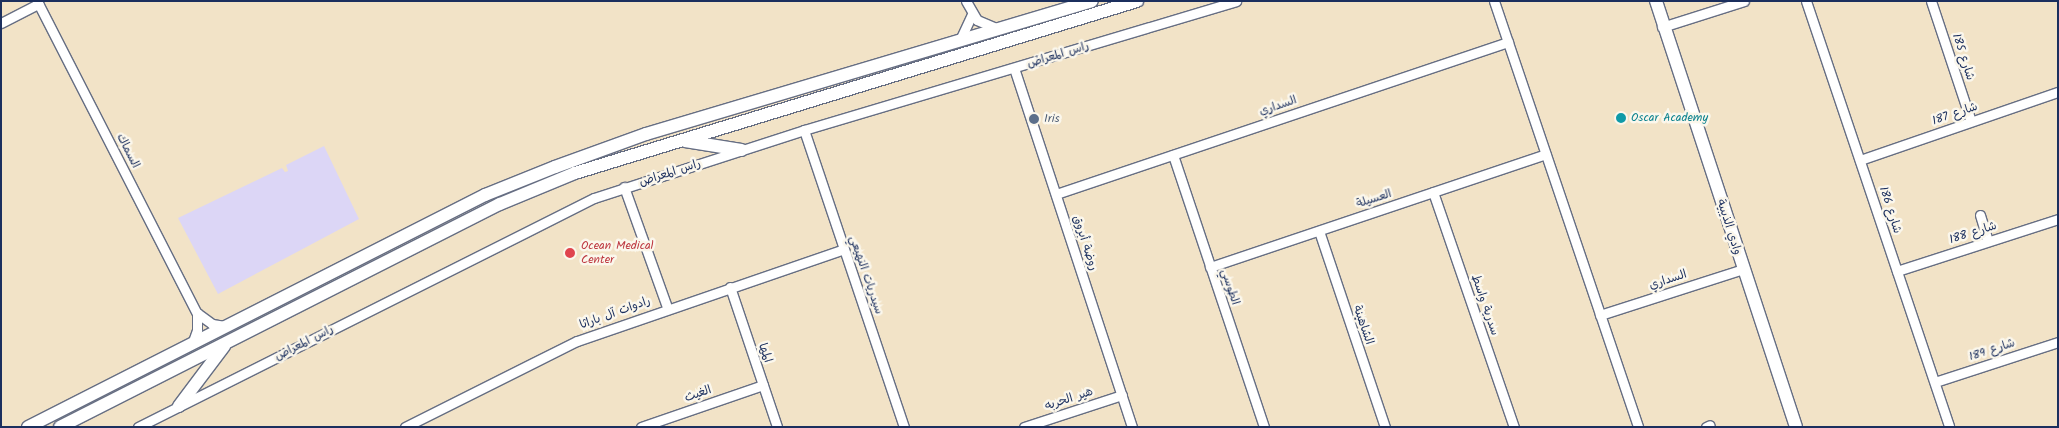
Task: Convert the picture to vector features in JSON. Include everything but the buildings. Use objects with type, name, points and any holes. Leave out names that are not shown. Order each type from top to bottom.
[{"type":"street","points":[[966,1],[972,14],[984,24],[998,29]]},
{"type":"street","points":[[60,427],[485,195],[555,166],[646,134],[1092,1]]},
{"type":"street","points":[[28,427],[191,345],[230,333],[500,204],[575,173],[1137,1]]},
{"type":"street","name":"راس المعراض","points":[[138,427],[529,229],[624,187],[804,130],[1236,1]]},
{"type":"street","points":[[1494,1],[1638,427]]},
{"type":"street","name":"وادي الذيبية","points":[[1646,1],[1662,27]]},
{"type":"street","name":"وادي الذيبية","points":[[1656,1],[1662,27],[1796,427]]},
{"type":"street","points":[[1662,27],[1744,1]]},
{"type":"street","name":"شارع 186","points":[[1806,1],[1949,427]]},
{"type":"street","name":"شارع 185","points":[[1931,1],[1971,121]]},
{"type":"street","points":[[1,23],[38,3]]},
{"type":"street","name":"السماك","points":[[38,3],[197,313]]},
{"type":"street","points":[[960,40],[972,14]]},
{"type":"street","name":"السداري","points":[[1056,194],[1508,42]]},
{"type":"street","name":"روضة أبروق","points":[[1014,68],[1132,427]]},
{"type":"street","name":"شارع 187","points":[[1860,160],[2058,92]]},
{"type":"street","name":"سيدريات النهيعي","points":[[804,130],[904,427]]},
{"type":"street","points":[[675,141],[709,143],[740,150]]},
{"type":"street","name":"العسيلة","points":[[1210,267],[1546,154]]},
{"type":"street","name":"الطوسي","points":[[1173,155],[1264,427]]},
{"type":"street","points":[[624,187],[667,308]]},
{"type":"street","name":"سدرية واسط","points":[[1433,192],[1514,427]]},
{"type":"street","points":[[1980,215],[1988,241]]},
{"type":"street","name":"شارع 188","points":[[1897,271],[2058,218]]},
{"type":"street","name":"الشاهينة","points":[[1319,231],[1385,427]]},
{"type":"street","name":"رادوات آل باراثا","points":[[405,427],[577,341],[667,308],[844,250]]},
{"type":"street","name":"السداري","points":[[1600,315],[1743,269]]},
{"type":"street","name":"المها","points":[[730,287],[777,427]]},
{"type":"street","points":[[197,313],[212,324],[230,333]]},
{"type":"street","points":[[191,345],[197,330],[197,313]]},
{"type":"street","points":[[179,406],[230,333]]},
{"type":"street","name":"شارع 189","points":[[1935,382],[2058,342]]},
{"type":"street","name":"الغيث","points":[[641,427],[763,385]]},
{"type":"street","name":"هير الحربه","points":[[1024,427],[1122,395]]},
{"type":"shaded area","points":[[324,146],[359,219],[218,294],[178,218],[282,168],[285,172],[288,171],[286,165]]},
{"type":"place","name":"Oscar Academy","points":[[1621,118]]},
{"type":"place","name":"Iris","points":[[1034,119]]},
{"type":"place","name":"Ocean Medical Center","points":[[570,253]]}]
